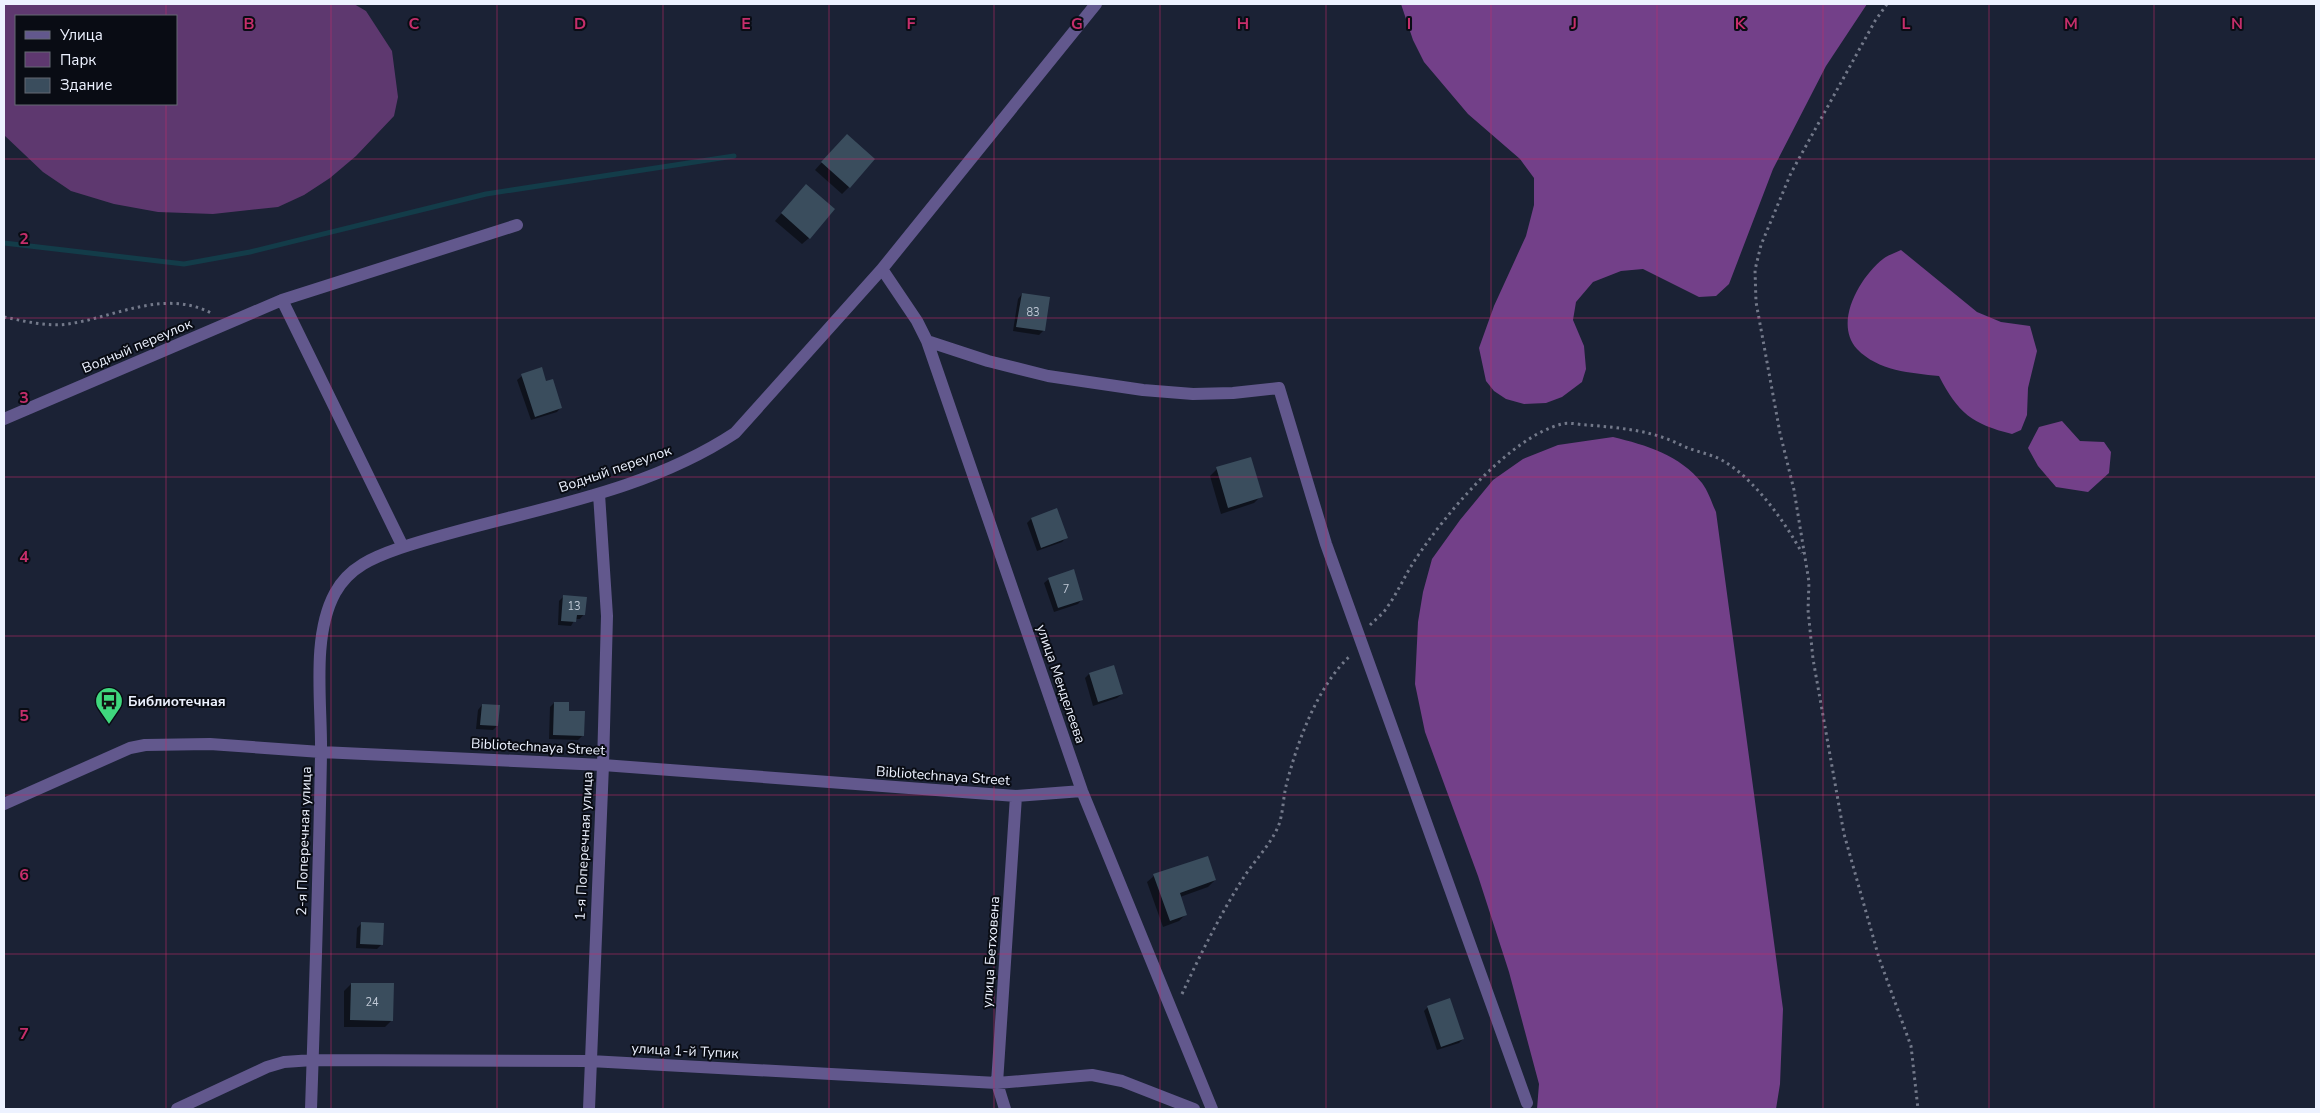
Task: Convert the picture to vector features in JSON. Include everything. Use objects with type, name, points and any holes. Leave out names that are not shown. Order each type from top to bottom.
[{"type":"street","name":"Водный переулок","points":[[344,579],[369,560],[403,547],[599,494],[658,473],[713,447],[735,433],[882,269],[1096,4]]},
{"type":"street","name":"Водный переулок","points":[[4,419],[282,300],[517,225]]},
{"type":"street","name":"улица Менделеева","points":[[882,269],[917,321],[927,341],[1082,791],[1212,1109]]},
{"type":"street","points":[[282,300],[403,547]]},
{"type":"street","points":[[927,341],[988,361],[1048,376],[1134,388],[1193,394],[1278,388],[1326,544],[1527,1103]]},
{"type":"street","name":"1-я Поперечная улица","points":[[588,1109],[603,765],[606,616],[599,494]]},
{"type":"street","name":"2-я Поперечная улица","points":[[311,1109],[321,752],[321,652],[326,618],[334,594],[344,579]]},
{"type":"street","name":"Bibliotechnaya Street","points":[[4,804],[116,753],[145,745],[210,744],[321,752],[603,765],[1016,796],[1082,791]]},
{"type":"street","name":"улица Бетховена","points":[[1005,1109],[997,1083],[1016,796]]},
{"type":"street","name":"улица 1-й Тупик","points":[[177,1109],[267,1068],[284,1062],[312,1060],[590,1061],[997,1083],[1092,1075],[1122,1081],[1194,1109]]},
{"type":"path","points":[[1887,4],[1875,21],[1791,173],[1761,245],[1755,270],[1756,302],[1768,374],[1794,490],[1809,582],[1808,610],[1813,660],[1844,834],[1879,958],[1911,1046],[1916,1075],[1918,1109]]},
{"type":"path","points":[[4,316],[31,323],[66,324],[126,309],[175,303],[200,307],[229,323]]},
{"type":"path","points":[[1173,1013],[1215,924],[1250,867],[1267,848],[1279,825],[1287,785],[1320,695],[1339,666],[1388,607],[1414,561],[1444,520],[1492,469],[1539,432],[1564,423],[1629,429],[1662,436],[1686,448],[1707,453],[1724,461],[1744,475],[1792,535],[1804,557]]},
{"type":"green space","points":[[4,4],[354,4],[366,11],[392,51],[398,97],[394,116],[356,156],[330,178],[304,195],[278,207],[213,214],[158,212],[114,204],[71,191],[43,172],[4,135]]},
{"type":"shaded area","points":[[1401,4],[1867,4],[1826,66],[1773,169],[1729,284],[1716,296],[1699,297],[1643,269],[1621,271],[1593,282],[1576,302],[1573,320],[1584,346],[1586,369],[1582,382],[1562,397],[1546,403],[1524,404],[1506,399],[1494,391],[1486,381],[1479,348],[1494,306],[1526,236],[1534,205],[1534,178],[1520,159],[1468,114],[1424,62],[1413,40]]},
{"type":"shaded area","points":[[1901,250],[1977,312],[2001,322],[2030,326],[2037,351],[2028,388],[2027,415],[2021,430],[2012,434],[1976,421],[1960,408],[1939,376],[1895,370],[1875,362],[1857,349],[1850,338],[1848,326],[1852,301],[1874,267],[1885,258]]},
{"type":"shaded area","points":[[2062,421],[2080,441],[2104,442],[2111,452],[2109,473],[2088,492],[2056,487],[2038,466],[2028,448],[2039,427]]},
{"type":"shaded area","points":[[1613,437],[1662,452],[1683,465],[1702,483],[1716,512],[1783,1009],[1780,1084],[1776,1109],[1537,1109],[1539,1084],[1509,972],[1478,876],[1425,732],[1415,684],[1418,622],[1423,592],[1432,559],[1460,520],[1493,480],[1523,459],[1558,445]]},
{"type":"building","points":[[847,134],[875,159],[850,188],[821,162]]},
{"type":"building","points":[[806,184],[835,209],[810,239],[781,213]]},
{"type":"building","points":[[1022,293],[1050,297],[1045,331],[1016,327]]},
{"type":"building","points":[[542,367],[546,381],[553,379],[562,408],[535,417],[521,374]]},
{"type":"building","points":[[1251,457],[1263,497],[1228,508],[1216,467]]},
{"type":"building","points":[[1057,508],[1068,538],[1041,548],[1031,518]]},
{"type":"building","points":[[1074,569],[1083,600],[1058,608],[1048,578]]},
{"type":"building","points":[[563,595],[587,597],[585,615],[577,615],[576,622],[561,621]]},
{"type":"building","points":[[1114,665],[1123,694],[1098,702],[1089,673]]},
{"type":"building","points":[[554,702],[569,702],[569,711],[585,711],[584,736],[553,735]]},
{"type":"building","points":[[482,704],[500,705],[498,726],[480,725]]},
{"type":"building","points":[[1208,856],[1216,880],[1180,893],[1187,915],[1170,921],[1153,874]]},
{"type":"building","points":[[361,922],[384,923],[383,945],[360,944]]},
{"type":"building","points":[[351,983],[394,983],[393,1021],[350,1020]]},
{"type":"building","points":[[1450,998],[1464,1039],[1441,1047],[1427,1006]]},
{"type":"waterway","points":[[4,243],[184,264],[250,252],[486,194],[734,156]]},
{"type":"place","name":"Библиотечная","points":[[109,725]]}]
